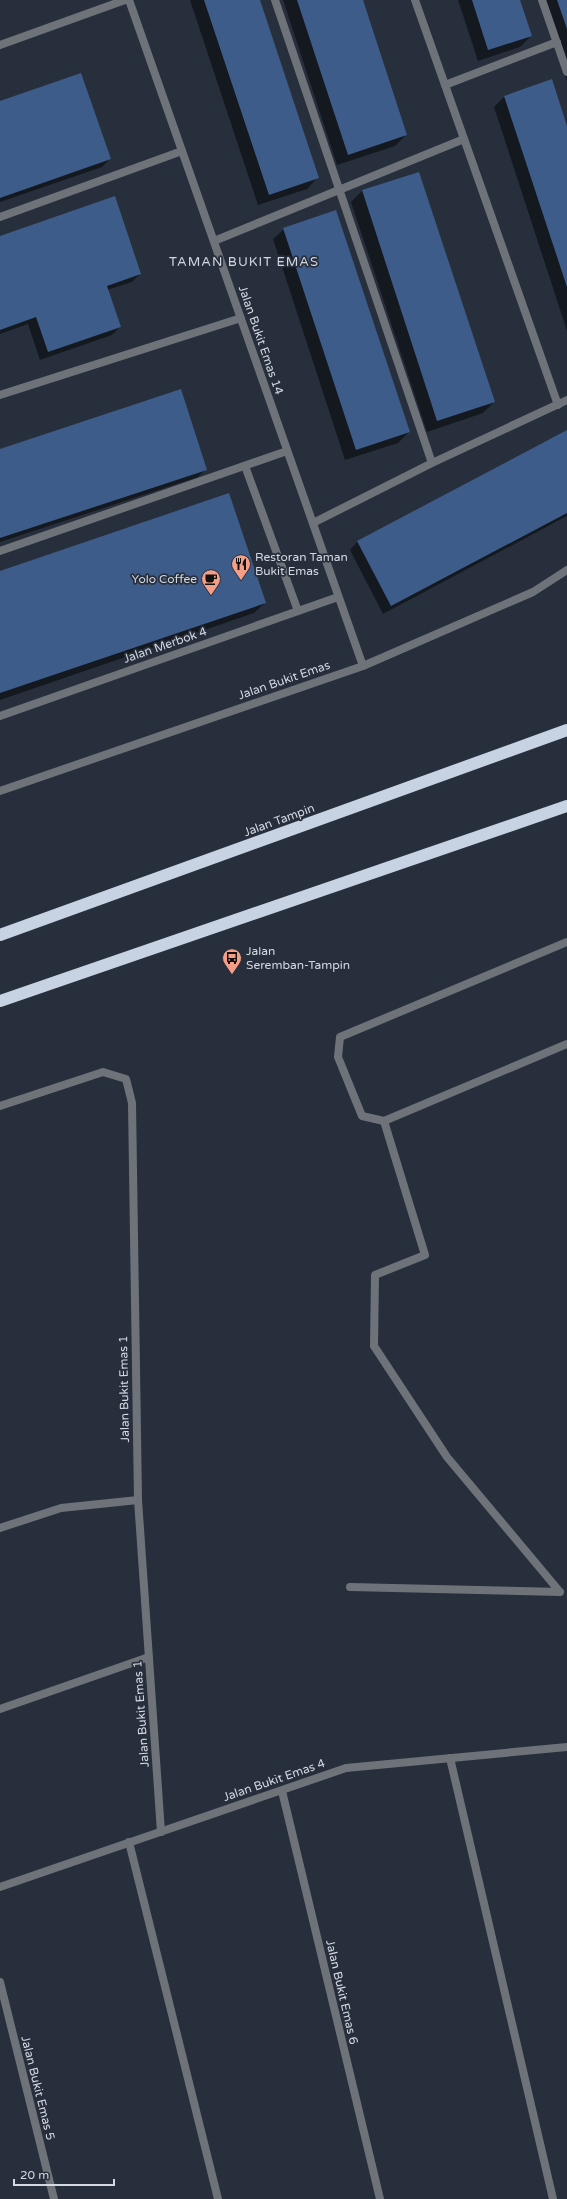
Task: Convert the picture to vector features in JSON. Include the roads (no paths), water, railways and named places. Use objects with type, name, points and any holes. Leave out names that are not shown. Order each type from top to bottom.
[{"type":"highway","name":"Jalan Tampin","points":[[0,935],[567,730]]},
{"type":"highway","points":[[0,1001],[567,806]]},
{"type":"street","points":[[0,45],[125,0]]},
{"type":"street","name":"Jalan Bukit Emas 14","points":[[129,0],[363,666]]},
{"type":"street","points":[[275,0],[432,463]]},
{"type":"street","points":[[415,0],[558,405]]},
{"type":"street","points":[[542,0],[567,72]]},
{"type":"street","points":[[445,85],[557,42]]},
{"type":"street","points":[[214,241],[464,139]]},
{"type":"street","points":[[0,217],[182,151]]},
{"type":"street","points":[[0,395],[241,318]]},
{"type":"street","points":[[313,523],[432,463],[567,400]]},
{"type":"street","points":[[0,551],[287,450]]},
{"type":"street","points":[[245,466],[298,611]]},
{"type":"street","name":"Jalan Bukit Emas","points":[[0,791],[363,666],[533,592],[567,570]]},
{"type":"street","name":"Jalan Merbok 4","points":[[0,716],[338,597]]},
{"type":"street","points":[[567,942],[340,1037],[338,1057],[362,1116],[384,1121],[567,1044]]},
{"type":"street","name":"Jalan Bukit Emas 1","points":[[0,1106],[103,1072],[126,1079],[132,1103],[138,1500],[161,1832]]},
{"type":"street","points":[[350,1587],[560,1592],[447,1457],[374,1346],[375,1275],[425,1256],[384,1121]]},
{"type":"street","points":[[0,1528],[61,1508],[138,1500]]},
{"type":"street","points":[[0,1709],[149,1657]]},
{"type":"street","name":"Jalan Bukit Emas 4","points":[[0,1887],[346,1768],[567,1748]]},
{"type":"street","points":[[450,1758],[553,2199]]},
{"type":"street","name":"Jalan Bukit Emas 6","points":[[282,1791],[380,2199]]},
{"type":"street","points":[[129,1842],[218,2199]]},
{"type":"street","name":"Jalan Bukit Emas 5","points":[[0,1982],[54,2199]]},
{"type":"place","name":"Restoran Taman Bukit Emas","points":[[241,581]]},
{"type":"place","name":"Yolo Coffee","points":[[211,596]]},
{"type":"place","name":"Jalan Seremban-Tampin","points":[[232,975]]},
{"type":"district","name":"TAMAN BUKIT EMAS","points":[[244,261]]}]
